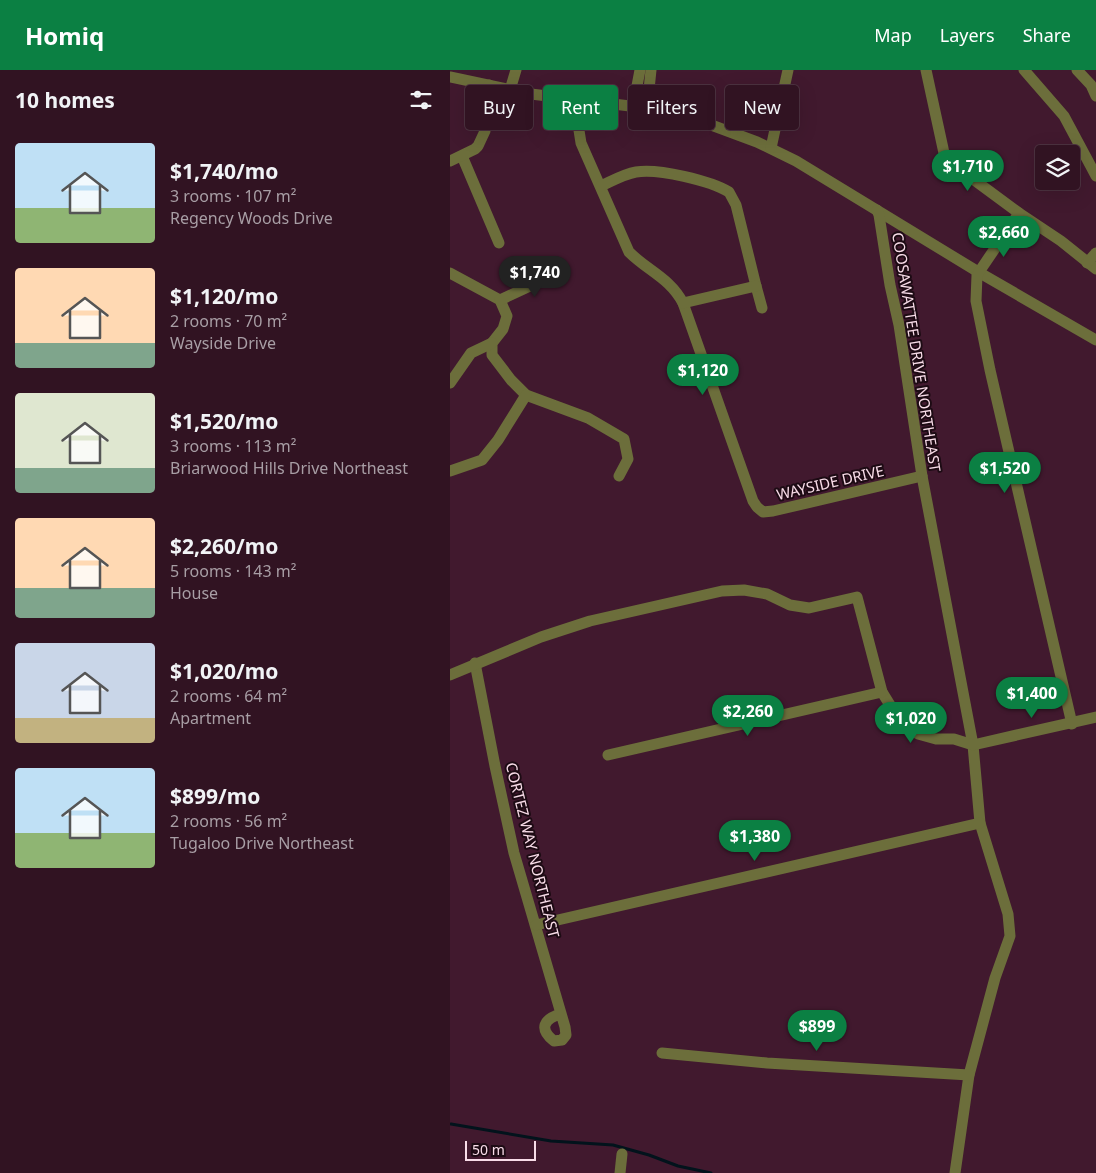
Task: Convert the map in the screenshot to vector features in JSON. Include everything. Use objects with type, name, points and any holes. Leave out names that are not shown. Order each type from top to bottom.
[{"type":"street","points":[[512,85],[516,70]]},
{"type":"street","points":[[637,85],[640,70]]},
{"type":"street","points":[[649,85],[651,70]]},
{"type":"street","points":[[770,148],[788,70]]},
{"type":"street","points":[[926,70],[944,153],[958,168],[1019,214],[1061,240],[1092,266],[1096,253]]},
{"type":"street","points":[[1024,70],[1064,116],[1096,176]]},
{"type":"street","points":[[1077,70],[1090,85],[1096,96]]},
{"type":"street","points":[[450,76],[488,85]]},
{"type":"street","points":[[533,94],[628,106]]},
{"type":"street","points":[[715,124],[796,160],[876,210],[1096,340]]},
{"type":"street","points":[[450,161],[478,146],[486,130]]},
{"type":"street","name":"WAYSIDE DRIVE","points":[[579,130],[581,143],[629,252],[638,261],[668,282],[678,294],[683,304],[753,501],[757,507],[763,512],[773,511],[922,476]]},
{"type":"street","points":[[462,156],[499,243]]},
{"type":"street","points":[[601,186],[636,172],[651,171],[701,181],[730,192],[736,206],[762,308]]},
{"type":"street","name":"COOSAWATTEE DRIVE NORTHEAST","points":[[876,210],[879,216],[890,285],[899,325],[922,476],[973,745],[980,823],[1008,914],[1010,936],[995,978],[969,1075],[956,1173]]},
{"type":"street","points":[[1019,214],[1006,230],[977,275],[976,301],[1072,724]]},
{"type":"street","points":[[500,300],[560,272]]},
{"type":"street","points":[[450,273],[500,300],[507,316],[503,329],[492,343],[472,353],[450,383]]},
{"type":"street","points":[[683,304],[756,286]]},
{"type":"street","points":[[492,343],[492,355],[511,380],[526,395],[588,418],[624,439],[628,459],[619,476]]},
{"type":"street","points":[[450,470],[482,460],[498,440],[526,395]]},
{"type":"street","points":[[450,675],[475,663],[590,621],[722,590],[744,590],[767,594],[790,606],[809,608],[857,597],[882,692],[898,718],[918,734],[936,739],[954,739],[973,745],[1096,717]]},
{"type":"street","name":"CORTEZ WAY NORTHEAST","points":[[475,663],[514,852],[561,1014]]},
{"type":"street","points":[[608,755],[882,692]]},
{"type":"street","points":[[536,925],[980,823]]},
{"type":"street","points":[[662,1053],[767,1063],[969,1075]]},
{"type":"street","points":[[620,1173],[622,1154]]},
{"type":"waterway","points":[[451,1124],[551,1141],[613,1145],[649,1155],[678,1166],[711,1173]]}]
